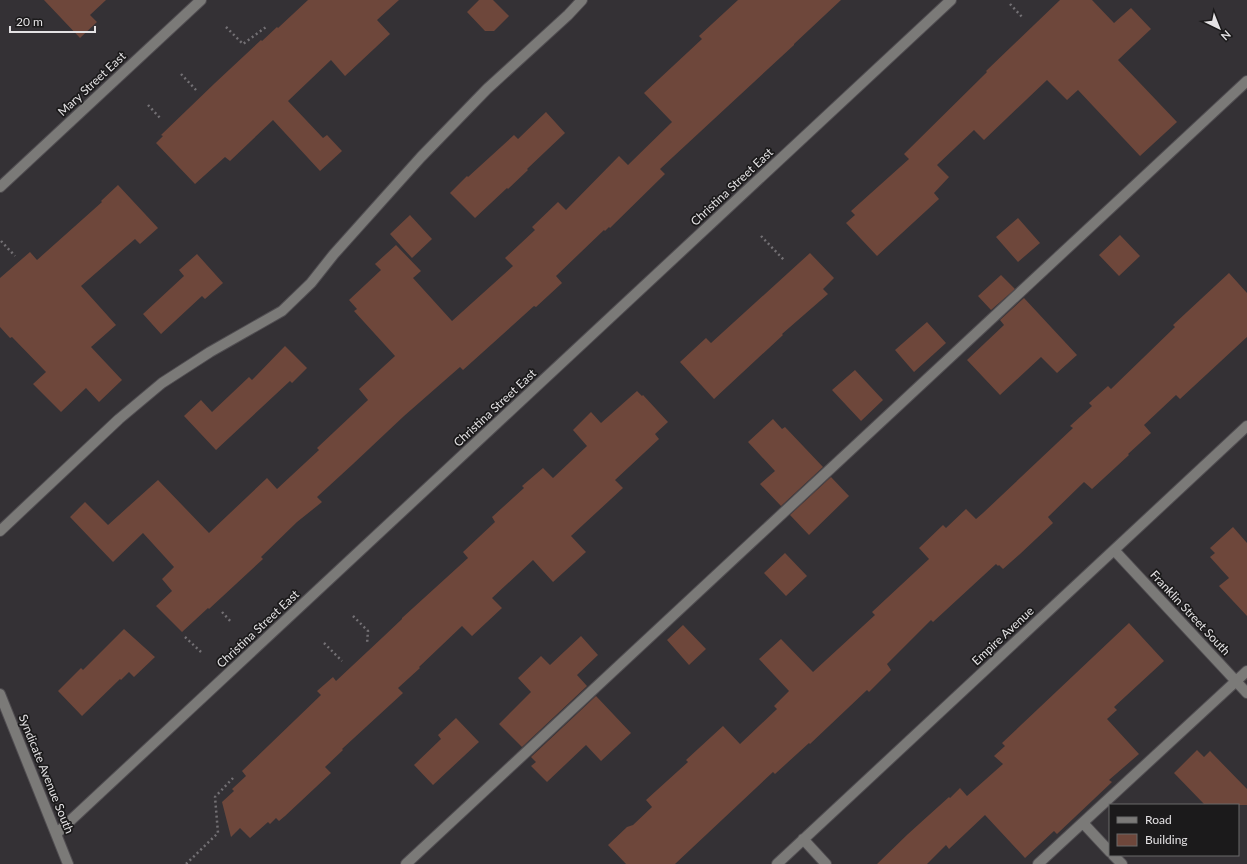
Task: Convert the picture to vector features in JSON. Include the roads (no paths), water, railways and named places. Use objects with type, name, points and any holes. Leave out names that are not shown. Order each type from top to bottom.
[{"type":"street","name":"Mary Street East","points":[[0,187],[201,0]]},
{"type":"street","points":[[0,531],[119,419],[162,383],[210,352],[282,311],[311,283],[334,254],[421,158],[487,89],[568,15],[582,0]]},
{"type":"street","name":"Christina Street East","points":[[56,834],[951,0]]},
{"type":"street","points":[[406,864],[1247,81]]},
{"type":"street","name":"Empire Avenue","points":[[777,864],[1247,426]]},
{"type":"street","name":"Franklin Street South","points":[[1114,550],[1247,693]]},
{"type":"street","points":[[1038,864],[1247,671]]},
{"type":"street","name":"Syndicate Avenue South","points":[[0,694],[68,864]]},
{"type":"street","points":[[1083,823],[1109,851]]},
{"type":"street","points":[[803,839],[826,864]]},
{"type":"street","points":[[1114,856],[1122,864]]}]
